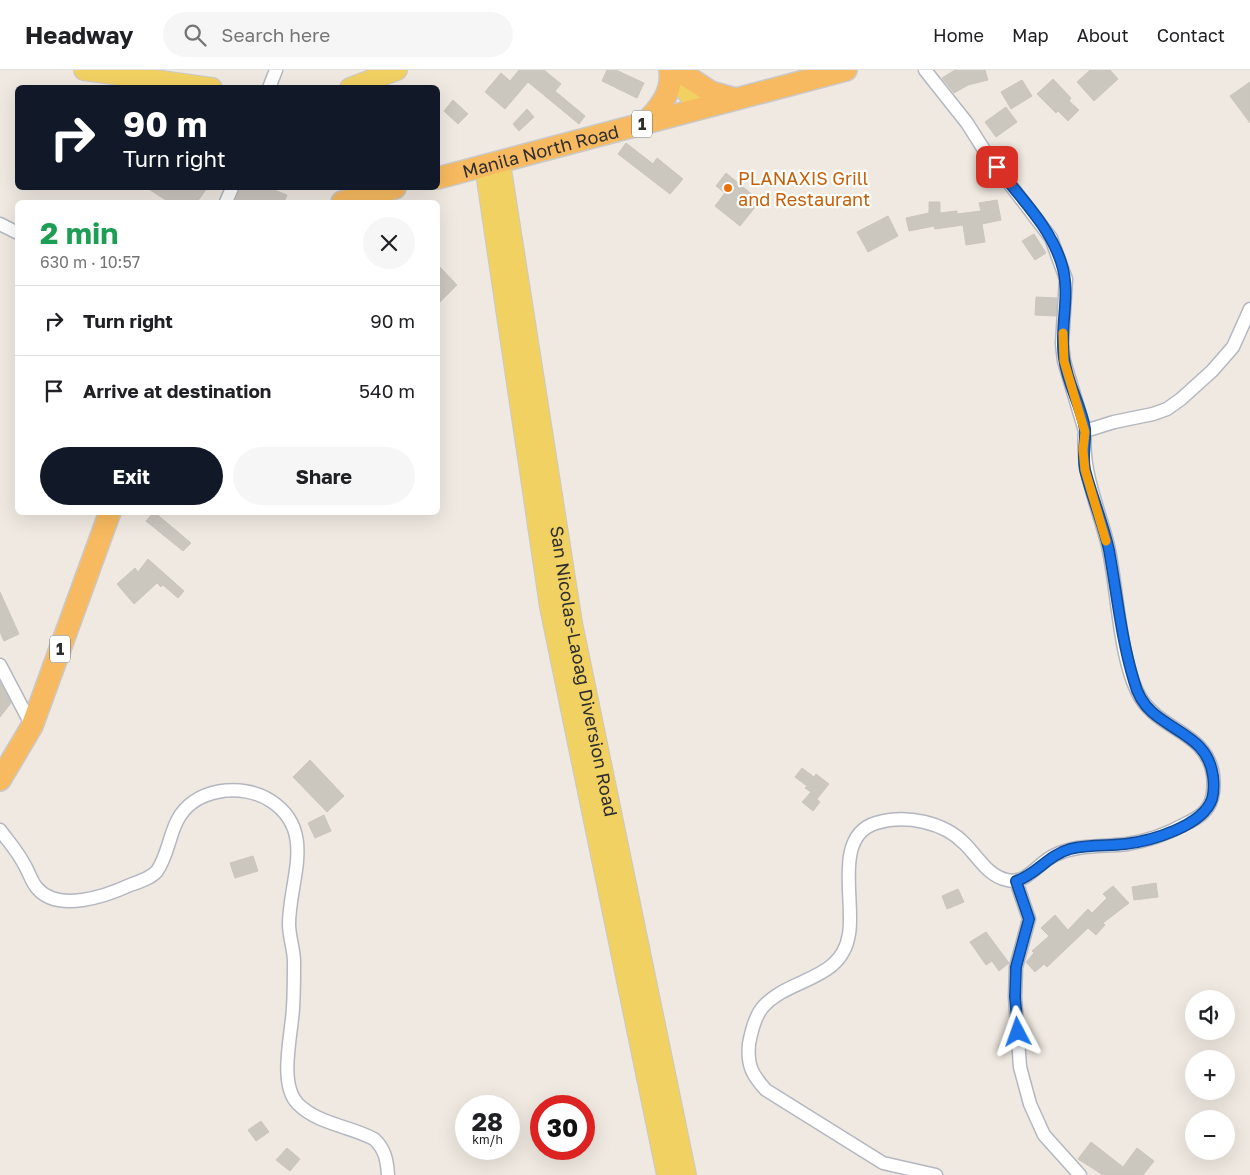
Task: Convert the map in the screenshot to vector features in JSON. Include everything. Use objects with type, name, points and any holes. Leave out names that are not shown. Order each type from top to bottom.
[{"type":"highway","points":[[644,124],[658,110],[668,92],[672,70]]},
{"type":"highway","points":[[677,70],[711,92],[736,99]]},
{"type":"highway","name":"Manila North Road","points":[[440,178],[846,70]]},
{"type":"highway","points":[[350,200],[387,190]]},
{"type":"highway","name":"1","points":[[0,780],[32,726],[109,515]]},
{"type":"main road","points":[[84,70],[191,85]]},
{"type":"main road","points":[[358,85],[397,70]]},
{"type":"main road","points":[[672,70],[698,109]]},
{"type":"main road","name":"San Nicolas-Laoag Diversion Road","points":[[493,165],[550,606],[667,1175]]},
{"type":"main road","name":"San Nicolas-Laoag Diversion Road","points":[[493,165],[572,623],[686,1175]]},
{"type":"street","points":[[270,85],[276,70]]},
{"type":"street","points":[[925,70],[967,123],[986,153],[1051,238],[1066,278],[1062,344],[1064,361],[1085,432],[1083,450],[1085,470],[1108,547],[1124,644],[1134,683],[1140,698],[1150,711],[1192,739],[1206,754],[1212,767],[1214,786],[1212,799],[1201,816],[1174,830],[1146,840],[1126,844],[1072,848],[1054,855],[1024,879],[1016,881],[999,878],[988,870],[963,841],[941,828],[925,822],[885,821],[865,828],[853,841],[850,854],[851,925],[845,950],[837,961],[816,976],[771,999],[762,1008],[753,1029],[749,1059],[754,1078],[766,1090],[843,1140],[883,1163],[936,1175]]},
{"type":"street","points":[[0,224],[15,232]]},
{"type":"street","points":[[1085,432],[1114,422],[1153,414],[1167,409],[1182,399],[1212,372],[1233,347],[1250,310]]},
{"type":"street","points":[[0,665],[32,726]]},
{"type":"street","points":[[0,830],[24,864],[37,888],[49,896],[75,901],[110,894],[156,872],[180,816],[192,804],[208,794],[228,790],[246,791],[269,800],[281,808],[289,820],[298,841],[298,857],[289,925],[294,960],[288,1069],[291,1094],[297,1104],[308,1112],[374,1139],[381,1145],[385,1153],[388,1175]]},
{"type":"street","points":[[1016,881],[1029,919],[1016,967],[1015,997],[1020,1067],[1030,1104],[1044,1135],[1080,1175]]},
{"type":"building","points":[[519,70],[544,70],[561,84],[555,91],[585,116],[579,124],[528,82],[505,109],[485,92],[501,73],[510,81]]},
{"type":"building","points":[[607,70],[616,70],[644,83],[637,98],[602,81]]},
{"type":"building","points":[[955,70],[985,70],[988,80],[968,85],[954,93],[942,78]]},
{"type":"building","points":[[1090,70],[1110,70],[1118,79],[1094,101],[1077,82]]},
{"type":"building","points":[[1053,79],[1071,98],[1069,101],[1079,110],[1068,121],[1058,111],[1056,113],[1037,94]]},
{"type":"building","points":[[1022,80],[1032,96],[1011,109],[1001,92]]},
{"type":"building","points":[[1250,82],[1250,123],[1230,96]]},
{"type":"building","points":[[453,100],[468,114],[458,124],[444,111]]},
{"type":"building","points":[[1006,107],[1017,122],[996,137],[985,122]]},
{"type":"building","points":[[527,109],[534,117],[519,131],[513,124]]},
{"type":"building","points":[[626,143],[653,164],[657,158],[683,179],[670,194],[618,154]]},
{"type":"building","points":[[726,173],[760,201],[740,226],[715,206],[725,193],[716,186]]},
{"type":"building","points":[[150,190],[206,190],[198,200],[166,200]]},
{"type":"building","points":[[239,190],[274,190],[287,195],[285,200],[236,200]]},
{"type":"building","points":[[997,200],[1001,220],[982,224],[985,242],[966,245],[963,225],[935,229],[934,226],[909,231],[906,218],[929,213],[929,202],[940,202],[940,213],[957,211],[957,214],[981,211],[979,203]]},
{"type":"building","points":[[888,216],[898,236],[868,252],[857,232]]},
{"type":"building","points":[[1034,234],[1046,253],[1035,260],[1022,241]]},
{"type":"building","points":[[440,267],[457,285],[440,302]]},
{"type":"building","points":[[1036,297],[1057,298],[1056,316],[1035,315]]},
{"type":"building","points":[[151,515],[158,515],[191,543],[183,551],[146,521]]},
{"type":"building","points":[[148,559],[184,591],[178,598],[163,585],[161,587],[157,583],[134,604],[117,584],[135,568],[138,572]]},
{"type":"building","points":[[0,592],[19,634],[4,641],[0,632]]},
{"type":"building","points":[[0,682],[11,703],[0,717]]},
{"type":"building","points":[[310,760],[344,796],[327,812],[293,777]]},
{"type":"building","points":[[802,768],[814,777],[816,774],[829,784],[817,799],[820,802],[813,811],[802,802],[811,792],[805,788],[807,786],[795,777]]},
{"type":"building","points":[[324,815],[331,831],[315,838],[308,823]]},
{"type":"building","points":[[253,856],[258,871],[235,878],[230,863]]},
{"type":"building","points":[[1156,883],[1158,897],[1134,900],[1132,887]]},
{"type":"building","points":[[1113,886],[1129,903],[1103,923],[1105,925],[1096,935],[1088,928],[1047,967],[1044,964],[1035,972],[1026,962],[1034,953],[1032,951],[1049,936],[1041,928],[1055,915],[1068,930],[1088,909],[1092,913],[1107,898],[1103,894]]},
{"type":"building","points":[[958,889],[964,902],[947,909],[942,896]]},
{"type":"building","points":[[986,932],[1009,963],[999,971],[992,961],[986,965],[970,942]]},
{"type":"building","points":[[261,1121],[269,1132],[256,1141],[248,1130]]},
{"type":"building","points":[[1091,1142],[1123,1167],[1137,1148],[1154,1161],[1143,1175],[1103,1175],[1078,1159]]},
{"type":"building","points":[[287,1148],[300,1159],[290,1171],[276,1160]]},
{"type":"slow traffic","points":[[1063,333],[1064,361],[1085,432],[1083,450],[1085,470],[1106,541]]},
{"type":"place","name":"PLANAXIS Grill and Restaurant","points":[[728,188]]},
{"type":"route","points":[[997,167],[1038,218],[1051,238],[1066,278],[1062,344],[1064,361],[1070,385],[1082,418],[1085,432],[1083,450],[1085,470],[1108,547],[1124,644],[1134,683],[1140,698],[1150,711],[1192,739],[1206,754],[1212,767],[1214,786],[1212,799],[1201,816],[1174,830],[1146,840],[1126,844],[1072,848],[1054,855],[1024,879],[1016,881],[1029,913],[1016,967],[1015,997],[1018,1032]]}]
